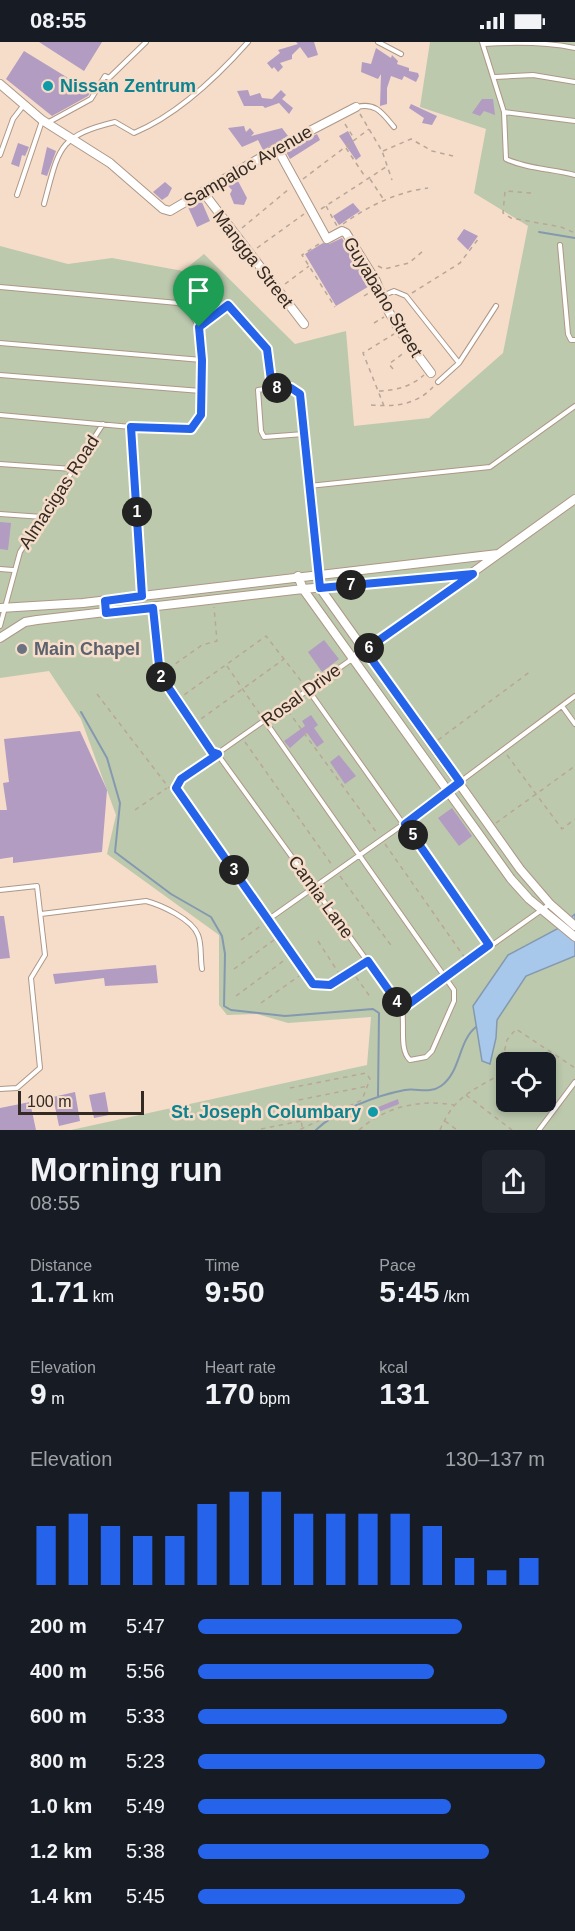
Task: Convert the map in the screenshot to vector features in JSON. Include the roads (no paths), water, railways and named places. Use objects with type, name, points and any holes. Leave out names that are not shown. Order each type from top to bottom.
[{"type":"street","name":"Sampaloc Avenue","points":[[0,84],[23,106],[110,163],[164,209],[174,209],[277,148],[356,107]]},
{"type":"street","name":"Guyabano Street","points":[[277,148],[327,239],[344,231],[368,267],[400,331],[430,372]]},
{"type":"street","name":"Mangga Street","points":[[203,192],[304,324]]},
{"type":"street","name":"Rosal Drive","points":[[352,659],[575,499]]},
{"type":"street","points":[[3,608],[105,601],[298,576],[498,554]]},
{"type":"street","points":[[316,574],[320,588],[490,827],[575,937]]},
{"type":"street","points":[[0,638],[25,622],[303,589],[473,574]]},
{"type":"street","points":[[298,576],[303,589],[352,659],[511,879],[541,909],[575,926]]},
{"type":"street","points":[[105,601],[106,613]]},
{"type":"lane","points":[[17,195],[45,121],[91,99],[105,76],[109,78],[146,42]]},
{"type":"lane","points":[[44,204],[61,150],[72,136],[115,122],[134,133],[151,126],[196,93],[248,42]]},
{"type":"lane","points":[[378,42],[401,54]]},
{"type":"lane","points":[[575,48],[530,43],[483,43],[504,112],[506,159],[516,164],[548,167],[575,175]]},
{"type":"lane","points":[[495,77],[533,75],[575,82]]},
{"type":"lane","points":[[356,107],[366,105],[376,107],[394,127]]},
{"type":"lane","points":[[0,155],[13,119],[23,106]]},
{"type":"lane","points":[[504,112],[575,121]]},
{"type":"lane","points":[[560,245],[568,334],[571,340],[575,340]]},
{"type":"lane","name":"Almacigas Road","points":[[0,287],[178,303],[188,309],[199,327],[202,360],[201,415],[191,429],[103,424],[20,552],[3,608],[0,626]]},
{"type":"lane","points":[[382,296],[394,291],[406,296],[459,363]]},
{"type":"lane","points":[[437,383],[459,363],[496,306]]},
{"type":"lane","points":[[0,343],[202,360]]},
{"type":"lane","points":[[0,375],[201,390]]},
{"type":"lane","points":[[304,434],[264,437],[261,431],[258,390],[291,388],[300,394],[304,434],[309,486],[316,574]]},
{"type":"lane","points":[[309,486],[490,467],[575,406]]},
{"type":"lane","points":[[0,415],[103,424]]},
{"type":"lane","points":[[0,464],[73,469]]},
{"type":"lane","points":[[0,514],[43,517]]},
{"type":"lane","name":"Almacigas Road","points":[[0,569],[14,570]]},
{"type":"lane","name":"Rosal Drive","points":[[269,919],[176,788],[181,779],[352,659]]},
{"type":"lane","points":[[309,691],[489,945]]},
{"type":"lane","points":[[368,961],[330,985],[320,987],[313,984],[269,919],[336,870],[405,824],[575,696]]},
{"type":"lane","points":[[562,706],[575,724]]},
{"type":"lane","points":[[265,721],[447,977],[454,990],[454,1001],[432,1051],[426,1057],[410,1060],[405,1056],[402,1047],[405,1025],[402,1009],[447,977],[489,945],[550,904]]},
{"type":"lane","name":"Camia Lane","points":[[218,754],[402,1009]]},
{"type":"lane","points":[[0,890],[37,886],[45,955],[31,978],[40,1068],[17,1088],[0,1089]]},
{"type":"lane","points":[[40,914],[147,901],[157,903],[190,924],[198,934],[202,969]]},
{"type":"lane","points":[[539,1130],[575,1082]]},
{"type":"water","points":[[575,914],[575,956],[526,976],[497,1020],[496,1038],[490,1064],[482,1061],[473,1006],[508,955],[559,928]]},
{"type":"waterway","points":[[539,232],[575,238]]},
{"type":"waterway","points":[[81,712],[107,758],[120,803],[115,852],[171,894],[211,917],[222,936],[225,954],[224,1006],[231,1010],[285,1016],[373,1009],[379,1013],[378,1096]]},
{"type":"waterway","points":[[316,1130],[334,1116],[370,1100],[405,1090],[428,1090],[441,1086],[448,1080],[466,1040],[476,1027]]},
{"type":"place","name":"Nissan Zentrum","points":[[48,86]]},
{"type":"place","name":"Main Chapel","points":[[22,649]]},
{"type":"place","name":"St. Joseph Columbary","points":[[373,1112]]}]
